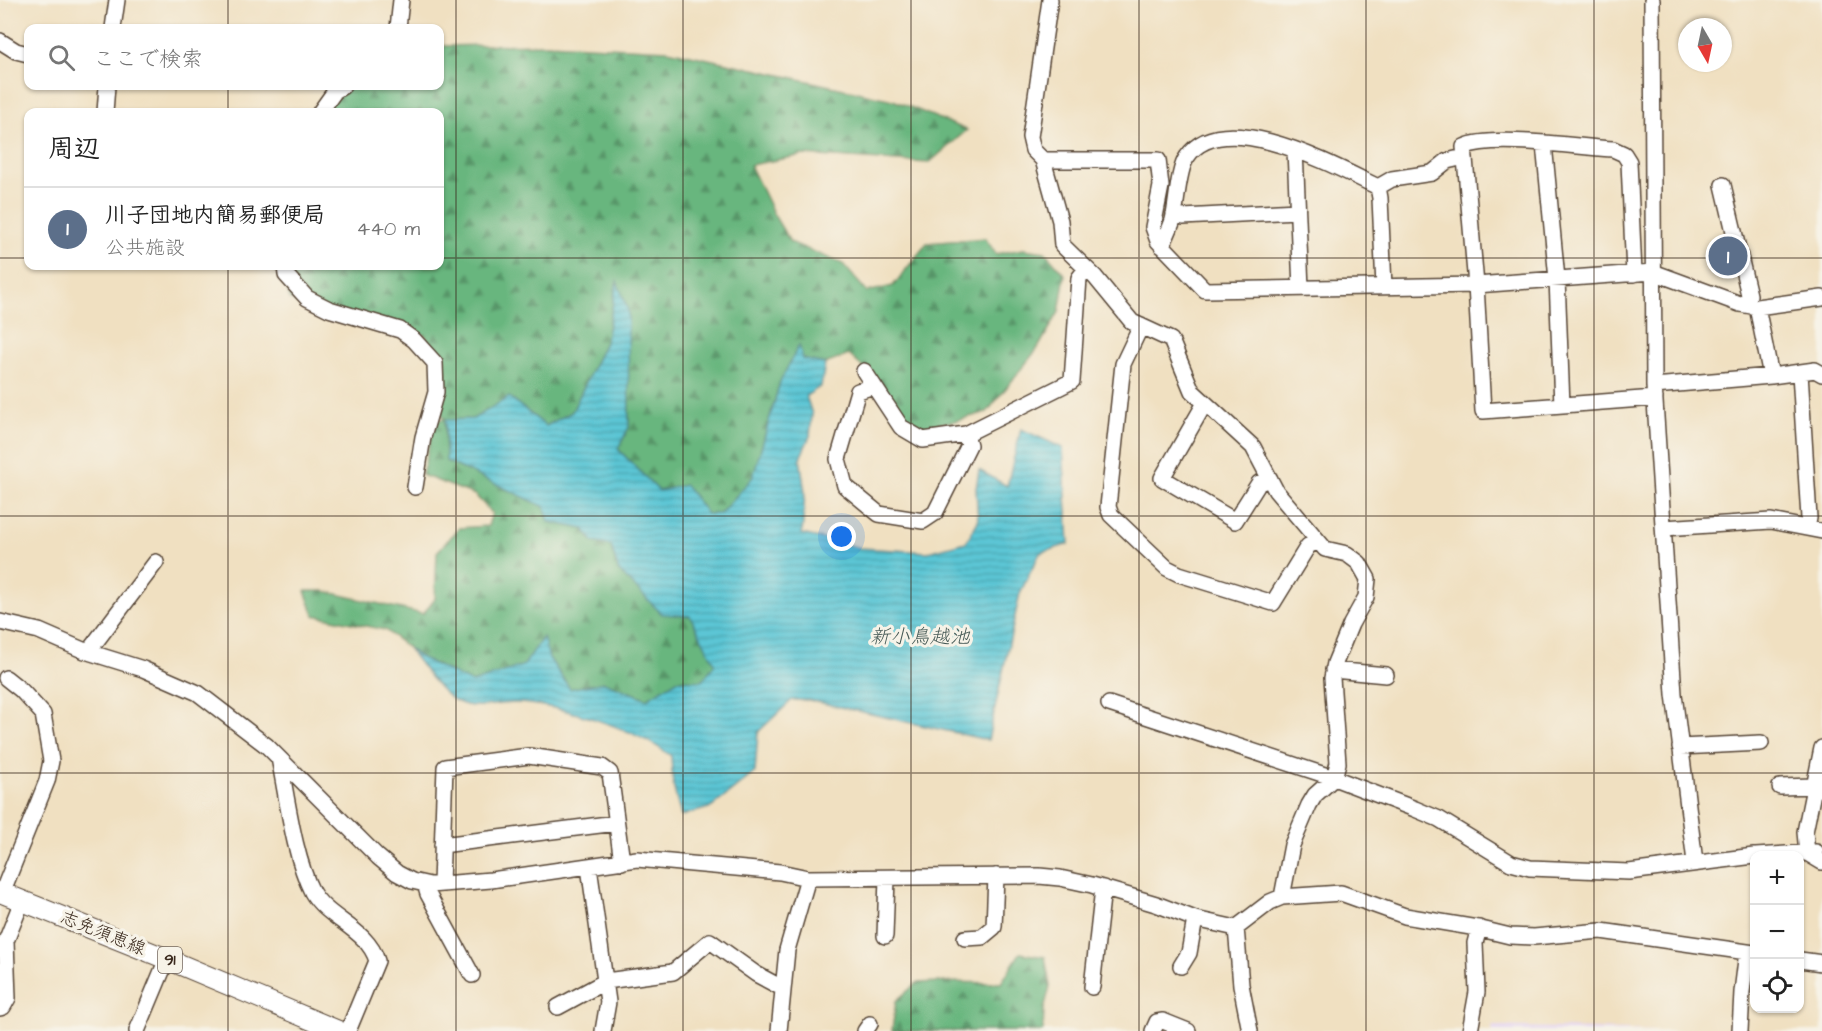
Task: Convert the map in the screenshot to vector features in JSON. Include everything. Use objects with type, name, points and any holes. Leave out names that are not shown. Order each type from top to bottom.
[{"type":"main road","name":"志免須恵線","points":[[1,893],[167,959],[338,1031]]},
{"type":"street","points":[[114,24],[117,0]]},
{"type":"street","points":[[398,24],[401,0]]},
{"type":"street","points":[[1050,0],[1030,137],[1033,150],[1043,160],[1060,221],[1062,245],[1132,322],[1171,340],[1192,392],[1253,447],[1276,491],[1325,549],[1347,554],[1359,562],[1368,579],[1366,597],[1351,624],[1333,670],[1338,763],[1334,778],[1315,795],[1309,805],[1292,844],[1282,897]]},
{"type":"street","points":[[1652,0],[1655,392],[1674,694],[1695,862]]},
{"type":"street","points":[[0,41],[24,53]]},
{"type":"street","points":[[105,108],[107,90]]},
{"type":"street","points":[[323,108],[336,90]]},
{"type":"street","points":[[1162,246],[1174,214],[1186,158],[1210,139],[1228,136],[1257,140],[1296,150],[1378,187]]},
{"type":"street","points":[[1634,274],[1629,162],[1624,154],[1613,149],[1497,141],[1473,143],[1464,147],[1476,285],[1483,411],[1562,405],[1815,370],[1822,374]]},
{"type":"street","points":[[1544,144],[1557,279],[1562,405]]},
{"type":"street","points":[[1296,150],[1301,288]]},
{"type":"street","points":[[1378,187],[1392,179],[1432,173],[1447,161],[1464,158]]},
{"type":"street","points":[[1043,160],[1158,160],[1161,186],[1153,227],[1158,241],[1205,290],[1476,285],[1653,272],[1752,306],[1822,298]]},
{"type":"street","points":[[1723,185],[1749,295],[1772,376]]},
{"type":"street","points":[[1378,187],[1384,286]]},
{"type":"street","points":[[1174,214],[1183,217],[1297,211]]},
{"type":"street","points":[[864,371],[901,427],[923,440],[966,434],[1072,381],[1079,278],[1086,269]]},
{"type":"street","points":[[285,270],[286,275],[307,298],[329,309],[400,330],[414,340],[435,363],[436,392],[423,437],[415,486]]},
{"type":"street","points":[[1141,326],[1123,364],[1108,507],[1111,515],[1167,568],[1179,574],[1273,603],[1308,546],[1318,541]]},
{"type":"street","points":[[1800,373],[1809,518],[1807,527]]},
{"type":"street","points":[[874,386],[858,391],[838,459],[845,486],[879,514],[923,521],[935,513],[969,445],[966,434]]},
{"type":"street","points":[[1205,403],[1162,478],[1235,522],[1259,483],[1270,479]]},
{"type":"street","points":[[1664,528],[1770,521],[1822,531]]},
{"type":"street","points":[[88,652],[156,562]]},
{"type":"street","points":[[0,622],[39,631],[88,652],[143,669],[198,693],[267,746],[378,857],[397,873],[424,884],[491,880],[637,859],[780,872],[808,878],[996,876],[1060,878],[1156,904],[1195,919],[1236,928],[1270,902],[1282,897],[1341,893],[1405,915],[1510,936],[1533,937],[1601,931],[1750,953]]},
{"type":"street","points":[[1333,670],[1386,675]]},
{"type":"street","points":[[1,893],[47,781],[51,760],[43,714],[21,690],[6,678]]},
{"type":"street","points":[[1109,704],[1334,778],[1438,819],[1491,852],[1520,866],[1629,872],[1750,856]]},
{"type":"street","points":[[1680,747],[1761,743]]},
{"type":"street","points":[[1822,748],[1814,786],[1816,803],[1804,832],[1822,862]]},
{"type":"street","points":[[441,884],[445,767],[486,761],[529,756],[602,767],[610,773],[622,862]]},
{"type":"street","points":[[279,758],[301,863],[313,893],[362,938],[374,951],[377,961],[348,1031]]},
{"type":"street","points":[[1780,787],[1814,786]]},
{"type":"street","points":[[442,845],[616,823]]},
{"type":"street","points":[[589,867],[608,1002],[603,1031]]},
{"type":"street","points":[[965,938],[982,937],[994,927],[996,876]]},
{"type":"street","points":[[779,1031],[787,950],[808,878]]},
{"type":"street","points":[[885,936],[887,878]]},
{"type":"street","points":[[424,884],[472,975]]},
{"type":"street","points":[[1092,987],[1103,888]]},
{"type":"street","points":[[0,1008],[8,998],[6,941],[22,901]]},
{"type":"street","points":[[1181,966],[1189,953],[1195,919]]},
{"type":"street","points":[[1236,928],[1241,985],[1250,1031]]},
{"type":"street","points":[[1470,1031],[1477,992],[1475,943],[1479,928]]},
{"type":"street","points":[[558,1007],[606,981],[673,972],[710,941],[756,974],[782,988]]},
{"type":"street","points":[[1740,1031],[1742,992],[1750,957]]},
{"type":"street","points":[[136,1031],[167,959]]},
{"type":"street","points":[[1804,961],[1822,963]]},
{"type":"street","points":[[1153,1031],[1157,1022],[1163,1021],[1188,1031]]},
{"type":"shaded area","points":[[1493,1026],[1659,1031],[1491,1031]]},
{"type":"green space","points":[[547,44],[668,50],[893,100],[967,130],[929,163],[803,155],[750,165],[790,242],[843,264],[867,292],[893,286],[927,243],[985,238],[996,254],[1023,249],[1045,252],[1065,275],[1059,312],[1038,348],[987,412],[955,421],[915,428],[897,419],[879,382],[849,355],[825,364],[802,359],[799,346],[780,382],[753,477],[720,514],[707,514],[685,485],[659,491],[618,449],[629,427],[628,380],[617,282],[606,340],[572,412],[546,426],[509,397],[473,419],[445,420],[446,461],[545,507],[550,522],[584,529],[593,542],[611,546],[618,570],[690,615],[715,664],[702,681],[677,680],[648,699],[604,682],[570,689],[549,658],[472,683],[420,657],[385,630],[314,615],[305,591],[324,591],[423,614],[435,599],[437,552],[459,528],[488,526],[492,513],[475,495],[422,475],[435,421],[445,419],[438,411],[443,366],[425,335],[348,323],[289,299],[285,270],[444,270],[444,108],[315,108],[327,90],[444,90],[444,46]]},
{"type":"green space","points":[[1020,953],[1045,957],[1050,986],[1044,1009],[1043,1031],[892,1031],[896,1001],[917,983],[1001,983]]},
{"type":"water","name":"新小鳥越池","points":[[617,281],[628,310],[629,427],[618,449],[659,491],[685,485],[707,514],[720,514],[753,477],[780,382],[799,345],[803,359],[825,364],[821,386],[806,396],[812,414],[810,436],[800,458],[805,493],[802,534],[860,548],[928,552],[966,542],[978,521],[976,489],[979,470],[1007,486],[1021,429],[1063,448],[1069,544],[1040,553],[1020,593],[988,740],[809,700],[792,700],[758,732],[755,772],[712,807],[681,816],[673,785],[671,756],[656,746],[597,720],[555,708],[517,703],[465,705],[452,699],[431,678],[408,648],[420,657],[472,683],[524,665],[543,637],[549,658],[570,689],[604,682],[647,699],[677,680],[702,681],[715,664],[690,616],[662,614],[618,570],[611,546],[593,542],[584,529],[549,522],[545,507],[446,461],[445,420],[473,419],[509,397],[546,426],[572,412],[606,340]]},
{"type":"place","name":"川子団地内簡易郵便局","points":[[1728,256]]}]
